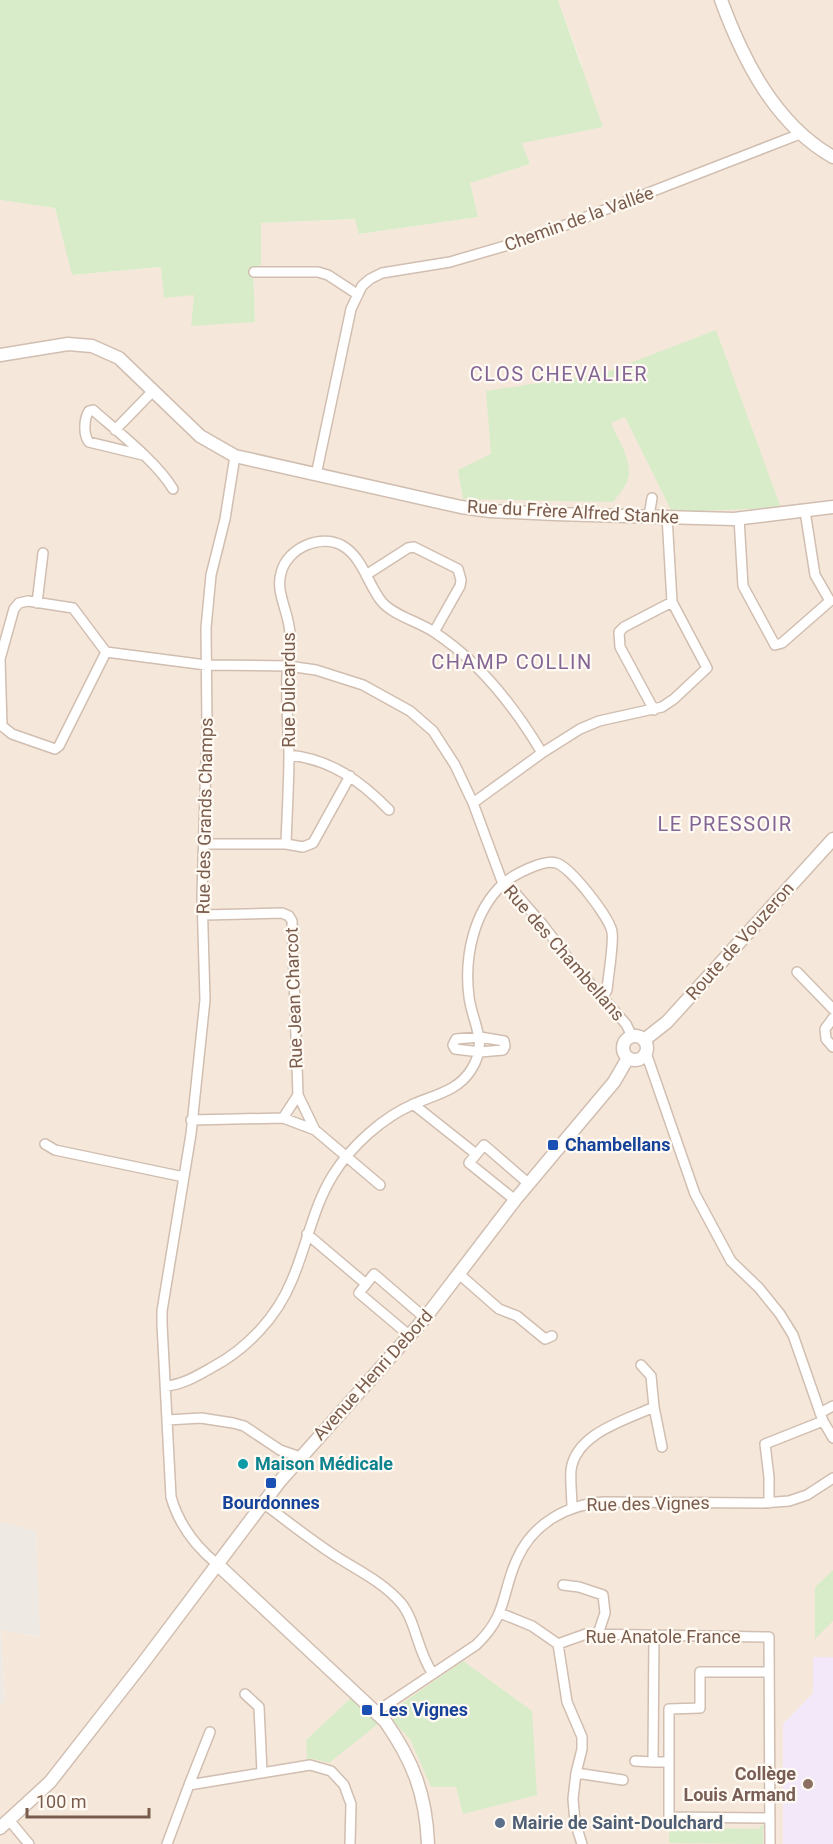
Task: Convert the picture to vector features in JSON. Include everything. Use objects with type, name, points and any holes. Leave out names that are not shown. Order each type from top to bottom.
[{"type":"street","points":[[721,0],[735,37],[770,98],[801,134],[833,157]]},
{"type":"street","name":"Chemin de la Vallée","points":[[357,294],[370,279],[382,273],[450,262],[532,238],[801,134]]},
{"type":"street","points":[[254,272],[318,272],[328,275],[357,294],[351,309],[316,475]]},
{"type":"street","name":"Rue du Frère Alfred Stanke","points":[[0,355],[68,344],[92,346],[119,358],[200,436],[235,456],[461,507],[490,511],[740,518],[833,507]]},
{"type":"street","points":[[115,430],[153,391]]},
{"type":"street","points":[[126,447],[115,430],[93,410],[89,411],[86,415],[86,438],[89,442],[126,447],[143,455],[163,474],[173,489]]},
{"type":"street","name":"Rue des Grands Champs","points":[[217,1564],[190,1536],[175,1510],[170,1486],[162,1311],[192,1120],[205,1000],[203,844],[207,728],[206,628],[211,575],[225,519],[235,456]]},
{"type":"street","points":[[649,516],[652,498]]},
{"type":"street","points":[[740,518],[743,586],[775,645],[782,643],[830,601],[815,575],[805,512]]},
{"type":"street","points":[[473,803],[542,753],[580,729],[599,721],[654,710],[674,699],[707,668],[672,602],[667,516]]},
{"type":"street","name":"Rue Dulcardus","points":[[286,844],[289,755],[288,666],[291,633],[279,582],[285,562],[292,554],[309,544],[330,541],[343,546],[354,556],[383,603],[434,632],[472,662],[497,687],[520,716],[542,753]]},
{"type":"street","points":[[366,575],[408,548],[414,547],[458,569],[460,586],[434,632]]},
{"type":"street","points":[[37,603],[43,553]]},
{"type":"street","points":[[23,602],[73,608],[106,652],[59,746],[55,749],[4,730],[0,659],[16,606],[23,602]]},
{"type":"street","points":[[654,710],[620,647],[619,632],[624,627],[672,602]]},
{"type":"street","name":"Rue des Chambellans","points":[[106,652],[206,665],[288,666],[316,670],[363,685],[410,711],[433,731],[456,765],[473,803],[503,884],[516,894],[543,925],[626,1024],[632,1036]]},
{"type":"street","points":[[289,755],[307,757],[350,776],[368,788],[389,810]]},
{"type":"street","points":[[203,844],[286,844],[303,847],[313,843],[350,776]]},
{"type":"street","name":"Route de Vouzeron","points":[[644,1040],[667,1022],[833,839]]},
{"type":"street","points":[[165,1386],[192,1378],[219,1364],[259,1332],[287,1290],[318,1203],[333,1175],[347,1156],[388,1118],[413,1104],[439,1095],[458,1085],[471,1071],[480,1052],[480,1037],[472,1015],[469,996],[469,954],[481,914],[503,884],[525,870],[546,862],[556,862],[564,866],[584,887],[600,909],[612,932],[607,990],[602,998]]},
{"type":"street","name":"Rue Jean Charcot","points":[[204,915],[282,914],[289,916],[292,921],[298,1095],[315,1130]]},
{"type":"street","points":[[797,972],[833,1009]]},
{"type":"street","points":[[833,1018],[825,1029],[826,1039],[833,1047]]},
{"type":"street","points":[[632,1036],[644,1040],[647,1046],[642,1059],[634,1061],[623,1054],[622,1046],[632,1036]]},
{"type":"street","points":[[480,1037],[500,1039],[504,1041],[505,1046],[501,1052],[480,1052],[455,1049],[453,1045],[456,1039],[480,1037]]},
{"type":"street","points":[[646,1053],[695,1194],[730,1262],[759,1288],[793,1335],[821,1417],[833,1438]]},
{"type":"street","name":"Avenue Henri Debord","points":[[5,1824],[50,1782],[150,1654],[263,1503],[300,1457],[425,1318],[515,1200],[614,1082],[628,1058]]},
{"type":"street","name":"Rue Jean Charcot","points":[[283,1118],[298,1095]]},
{"type":"street","points":[[413,1104],[476,1154]]},
{"type":"street","name":"Rue Jean Charcot","points":[[192,1120],[283,1118],[315,1130],[380,1185]]},
{"type":"street","points":[[45,1144],[55,1150],[184,1177]]},
{"type":"street","points":[[515,1200],[469,1164],[476,1154],[484,1145],[529,1184]]},
{"type":"street","points":[[307,1234],[366,1284]]},
{"type":"street","points":[[410,1336],[359,1293],[374,1274],[425,1318]]},
{"type":"street","points":[[459,1274],[500,1309],[517,1316],[545,1339],[552,1336]]},
{"type":"street","points":[[641,1365],[651,1376],[662,1447]]},
{"type":"street","points":[[572,1508],[571,1469],[583,1446],[595,1434],[654,1407]]},
{"type":"street","points":[[769,1503],[765,1444],[821,1417],[833,1407]]},
{"type":"street","points":[[167,1420],[201,1418],[244,1426],[280,1450],[300,1457]]},
{"type":"street","name":"Rue des Vignes","points":[[376,1712],[476,1645],[488,1633],[500,1613],[517,1559],[528,1540],[548,1520],[588,1503],[789,1502],[807,1495],[833,1478]]},
{"type":"street","points":[[263,1503],[335,1556],[386,1588],[400,1601],[410,1618],[422,1655],[433,1674]]},
{"type":"street","points":[[217,1564],[376,1712],[401,1744],[417,1776],[424,1800],[428,1844]]},
{"type":"street","points":[[563,1585],[579,1587],[603,1595],[605,1613],[598,1634]]},
{"type":"street","points":[[500,1613],[532,1626],[558,1644],[565,1695],[582,1737],[573,1799],[575,1822],[582,1844]]},
{"type":"street","name":"Rue Anatole France","points":[[558,1644],[586,1634],[769,1637],[769,1672]]},
{"type":"street","points":[[653,1762],[654,1635]]},
{"type":"street","points":[[653,1708],[700,1708],[700,1672],[769,1672],[770,1844]]},
{"type":"street","points":[[245,1694],[259,1707],[262,1772]]},
{"type":"street","points":[[669,1709],[669,1817],[770,1818]]},
{"type":"street","points":[[167,1844],[210,1732]]},
{"type":"street","points":[[635,1761],[669,1762]]},
{"type":"street","points":[[189,1785],[310,1765],[331,1771],[344,1785],[351,1804],[350,1844]]},
{"type":"street","points":[[576,1773],[623,1780]]},
{"type":"street","points":[[5,1824],[29,1844]]},
{"type":"shaded area","points":[[558,0],[833,0],[833,1844],[0,1844],[0,1703],[5,1703],[1,1630],[39,1637],[36,1532],[0,1522],[0,200],[55,208],[73,275],[161,267],[194,294],[255,322],[253,267],[261,265],[261,223],[356,219],[360,234],[477,217],[470,182],[530,164],[522,143],[582,66]]},
{"type":"shaded area","points":[[0,1522],[36,1531],[40,1637],[1,1630],[5,1703],[0,1703]]},
{"type":"shaded area","name":"Collège Louis Armand","points":[[813,1657],[833,1657],[833,1844],[783,1844],[783,1724],[813,1693]]},
{"type":"green space","points":[[0,0],[558,0],[603,127],[522,143],[530,164],[470,183],[478,217],[359,234],[355,219],[261,223],[261,265],[253,267],[255,322],[191,326],[194,295],[164,298],[161,267],[72,275],[55,208],[0,200]]},
{"type":"green space","points":[[716,330],[781,508],[672,512],[625,417],[611,423],[629,467],[626,485],[613,502],[463,499],[458,470],[491,454],[486,391],[604,373]]},
{"type":"green space","points":[[833,1570],[833,1621],[815,1639],[815,1587]]},
{"type":"green space","points":[[463,1661],[532,1711],[537,1795],[463,1814],[456,1787],[431,1787],[410,1739],[393,1721],[394,1709]]},
{"type":"green space","points":[[351,1698],[378,1724],[329,1763],[307,1759],[306,1740]]},
{"type":"green space","points":[[696,1823],[703,1823],[704,1828],[759,1829],[763,1825],[763,1844],[669,1843],[669,1829],[696,1829]]},
{"type":"place","name":"Chambellans","points":[[553,1145]]},
{"type":"place","name":"Maison Médicale","points":[[243,1464]]},
{"type":"place","name":"Bourdonnes","points":[[271,1483]]},
{"type":"place","name":"Les Vignes","points":[[367,1710]]},
{"type":"place","name":"Collège Louis Armand","points":[[808,1784]]},
{"type":"place","name":"Mairie de Saint-Doulchard","points":[[500,1823]]},
{"type":"district","name":"CLOS CHEVALIER","points":[[559,374]]},
{"type":"district","name":"CHAMP COLLIN","points":[[512,662]]},
{"type":"district","name":"LE PRESSOIR","points":[[725,824]]}]
